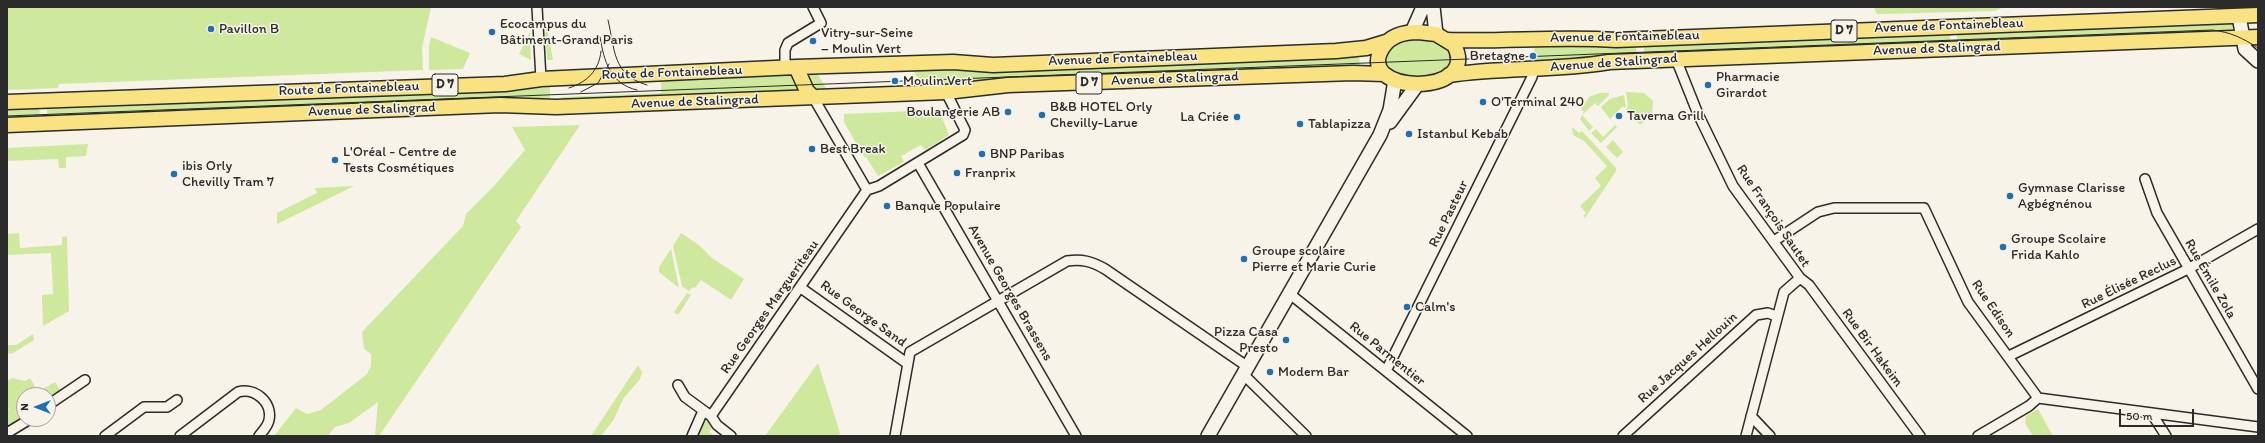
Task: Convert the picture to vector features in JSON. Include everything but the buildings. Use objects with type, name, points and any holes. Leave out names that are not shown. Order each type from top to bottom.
[{"type":"main road","points":[[1412,32],[1423,7]]},
{"type":"main road","points":[[1433,7],[1442,37],[1456,50],[1458,59],[1454,70],[1449,75]]},
{"type":"main road","points":[[2237,11],[2242,38],[2246,49],[2258,61]]},
{"type":"main road","name":"Avenue de Fontainebleau","points":[[1442,37],[1474,41],[1580,37],[1616,40],[2237,11],[2258,15]]},
{"type":"main road","name":"D 7","points":[[1386,42],[1394,37],[1412,32],[1442,37]]},
{"type":"main road","name":"Avenue de Stalingrad","points":[[1449,75],[1476,71],[1583,66],[1609,62],[2258,37]]},
{"type":"main road","points":[[1380,135],[1390,110],[1390,77],[1380,68],[1379,58],[1380,52],[1386,42]]},
{"type":"main road","name":"Avenue de Fontainebleau","points":[[882,65],[953,62],[993,65],[1351,50],[1386,42]]},
{"type":"main road","name":"Route de Fontainebleau","points":[[7,102],[505,84],[541,79],[791,67],[882,65]]},
{"type":"main road","points":[[791,67],[807,91],[813,97]]},
{"type":"main road","name":"Avenue de Stalingrad","points":[[7,125],[500,105],[556,107],[946,92],[1008,85],[1353,73],[1390,77]]},
{"type":"main road","name":"D 7","points":[[1390,77],[1417,85],[1433,82],[1449,75]]},
{"type":"main road","points":[[1208,436],[1380,135],[1417,85]]},
{"type":"street","points":[[537,7],[541,79]]},
{"type":"street","points":[[791,67],[784,50],[788,44],[821,23],[812,7]]},
{"type":"street","name":"Rue François Sautet","points":[[1676,59],[1679,72],[1718,160],[1733,186],[1800,278],[1784,292],[1776,316],[1746,436]]},
{"type":"street","name":"Rue Pasteur","points":[[1386,371],[1529,84],[1534,68]]},
{"type":"street","points":[[813,97],[867,190],[879,186],[959,140],[965,130],[946,92]]},
{"type":"street","name":"Avenue Georges Brassens","points":[[918,163],[927,176],[1076,436]]},
{"type":"street","name":"Rue Émile Zola","points":[[2145,178],[2157,213],[2258,389]]},
{"type":"street","name":"Rue Georges Margueriteau","points":[[711,416],[801,288],[867,190]]},
{"type":"street","name":"Rue Edison","points":[[1774,241],[1818,212],[1834,208],[1924,208],[1968,302],[2009,356],[2038,398]]},
{"type":"street","name":"Rue Élisée Reclus","points":[[2009,356],[2188,269],[2258,229]]},
{"type":"street","points":[[896,436],[910,352],[1067,261],[1079,259],[1093,262],[1149,297],[1246,371],[1306,436]]},
{"type":"street","name":"Rue Bir Hakeim","points":[[1800,278],[1809,285],[1920,436]]},
{"type":"street","name":"Rue George Sand","points":[[801,288],[908,364]]},
{"type":"street","name":"Rue Parmentier","points":[[1290,294],[1467,436]]},
{"type":"street","name":"Rue Jacques Hellouin","points":[[1623,436],[1756,315],[1768,313],[1776,316]]},
{"type":"street","points":[[56,400],[85,380]]},
{"type":"street","points":[[678,385],[684,397],[711,416],[717,425],[731,436]]},
{"type":"street","points":[[180,436],[238,392],[244,390],[261,397],[267,406],[269,421],[259,436]]},
{"type":"street","points":[[1978,436],[2029,406],[2038,398],[2258,427]]},
{"type":"street","points":[[105,436],[144,407],[167,407],[177,400]]},
{"type":"street","points":[[692,436],[703,410]]},
{"type":"street","points":[[2152,414],[2166,436]]},
{"type":"street","points":[[1751,416],[1770,436]]},
{"type":"street","points":[[7,433],[17,427]]},
{"type":"green space","points":[[7,7],[431,7],[422,48],[423,70],[59,84],[58,88],[7,90]]},
{"type":"green space","points":[[1874,7],[2004,7],[1995,11],[1877,14]]},
{"type":"green space","points":[[2235,20],[2236,32],[1957,43],[1957,31]]},
{"type":"green space","points":[[1950,31],[1950,44],[1644,56],[1644,43]]},
{"type":"green space","points":[[530,32],[531,60],[519,54]]},
{"type":"green space","points":[[545,32],[548,32],[553,60],[547,60]]},
{"type":"green space","points":[[431,37],[470,53],[463,69],[429,70],[429,46]]},
{"type":"green space","points":[[1424,39],[1437,43],[1449,50],[1451,61],[1447,67],[1441,72],[1424,77],[1406,76],[1391,68],[1386,62],[1388,51],[1402,42]]},
{"type":"green space","points":[[1534,43],[1636,43],[1637,56],[1535,64]]},
{"type":"green space","points":[[1359,54],[1360,68],[923,88],[912,68]]},
{"type":"green space","points":[[790,73],[801,93],[562,102],[562,97],[661,93],[661,82],[641,81]]},
{"type":"green space","points":[[805,73],[817,73],[828,91],[816,92]]},
{"type":"green space","points":[[550,82],[550,103],[47,118],[47,105]]},
{"type":"green space","points":[[1626,92],[1644,93],[1653,101],[1652,114],[1640,125],[1626,110],[1628,106]]},
{"type":"green space","points":[[1599,93],[1609,93],[1609,95],[1598,106],[1595,103],[1582,115],[1584,111],[1581,110],[1589,97]]},
{"type":"green space","points":[[1624,95],[1626,107],[1622,107],[1610,119],[1601,107],[1610,99]]},
{"type":"green space","points":[[39,106],[40,118],[7,120],[7,107]]},
{"type":"green space","points":[[939,110],[949,135],[925,150],[921,145],[901,156],[904,162],[878,176],[866,157],[864,157],[844,122],[844,114]]},
{"type":"green space","points":[[1582,115],[1593,127],[1589,131],[1580,119]]},
{"type":"green space","points":[[580,125],[516,221],[521,227],[379,436],[375,436],[378,402],[349,423],[335,427],[328,436],[274,436],[296,408],[307,414],[321,410],[367,374],[371,366],[371,354],[364,349],[362,332],[463,226],[466,214],[494,186],[525,150],[512,127]]},
{"type":"green space","points":[[1615,125],[1617,127],[1601,143],[1591,133],[1596,129],[1603,137]]},
{"type":"green space","points":[[1572,127],[1579,133],[1582,131],[1616,168],[1616,171],[1585,218],[1583,216],[1586,213],[1580,206],[1601,186],[1595,178],[1607,166],[1584,141],[1573,135]]},
{"type":"green space","points":[[1613,140],[1623,152],[1617,158],[1606,147]]},
{"type":"green space","points":[[88,144],[86,156],[66,157],[66,168],[59,168],[58,159],[7,161],[7,148]]},
{"type":"green space","points":[[354,186],[277,224],[277,213],[317,193],[315,188]]},
{"type":"green space","points":[[19,233],[20,248],[62,245],[62,237],[67,236],[69,311],[43,326],[42,295],[53,294],[51,253],[7,255],[7,234]]},
{"type":"green space","points":[[681,233],[699,245],[712,258],[744,279],[731,300],[701,280],[695,288],[693,287],[689,291],[682,286],[673,246]]},
{"type":"green space","points":[[671,249],[679,288],[659,272],[659,267]]},
{"type":"green space","points":[[687,293],[691,295],[678,315],[674,312]]},
{"type":"green space","points":[[33,334],[34,340],[13,353],[7,354],[7,345],[16,345]]},
{"type":"green space","points":[[818,363],[840,433],[838,436],[765,436]]},
{"type":"green space","points":[[638,365],[642,372],[640,379],[623,399],[614,419],[601,436],[591,436]]},
{"type":"green space","points":[[12,378],[25,381],[30,378],[35,387],[16,387],[16,420],[7,426],[7,410],[9,409],[7,406],[7,381]]},
{"type":"green space","points":[[55,382],[61,391],[56,394],[56,387],[46,387]]},
{"type":"green space","points":[[2038,409],[2053,436],[2033,436],[2025,423],[2026,416]]},
{"type":"green space","points":[[704,417],[714,425],[709,432],[715,436],[691,436]]},
{"type":"tram line","points":[[608,20],[614,51],[621,68],[627,75],[636,81],[647,85]]},
{"type":"tram line","points":[[7,116],[2212,30],[2225,32],[2236,36],[2258,48]]},
{"type":"tram line","points":[[600,37],[606,63],[614,77],[620,83],[637,90]]},
{"type":"tram line","points":[[569,88],[587,79],[591,75],[598,64],[601,51]]},
{"type":"tram line","points":[[581,92],[598,83],[609,64]]},
{"type":"place","name":"Pavillon B","points":[[211,29]]},
{"type":"place","name":"Ecocampus du Bâtiment-Grand Paris","points":[[492,32]]},
{"type":"place","name":"Vitry-sur-Seine – Moulin Vert","points":[[813,41]]},
{"type":"place","name":"Bretagne","points":[[1533,56]]},
{"type":"place","name":"Moulin Vert","points":[[895,81]]},
{"type":"place","name":"Pharmacie Girardot","points":[[1708,85]]},
{"type":"place","name":"O'Terminal 240","points":[[1483,102]]},
{"type":"place","name":"Boulangerie AB","points":[[1008,112]]},
{"type":"place","name":"B&B HOTEL Orly Chevilly-Larue","points":[[1042,115]]},
{"type":"place","name":"Taverna Grill","points":[[1619,116]]},
{"type":"place","name":"La Criée","points":[[1237,117]]},
{"type":"place","name":"Tablapizza","points":[[1300,124]]},
{"type":"place","name":"Istanbul Kebab","points":[[1409,134]]},
{"type":"place","name":"Best Break","points":[[812,149]]},
{"type":"place","name":"BNP Paribas","points":[[982,154]]},
{"type":"place","name":"L'Oréal - Centre de Tests Cosmétiques","points":[[335,160]]},
{"type":"place","name":"Franprix","points":[[957,173]]},
{"type":"place","name":"ibis Orly Chevilly Tram 7","points":[[174,174]]},
{"type":"place","name":"Gymnase Clarisse Agbégnénou","points":[[2010,196]]},
{"type":"place","name":"Banque Populaire","points":[[887,206]]},
{"type":"place","name":"Groupe Scolaire Frida Kahlo","points":[[2003,247]]},
{"type":"place","name":"Groupe scolaire Pierre et Marie Curie","points":[[1244,259]]},
{"type":"place","name":"Calm's","points":[[1407,307]]},
{"type":"place","name":"Pizza Casa Presto","points":[[1286,340]]},
{"type":"place","name":"Modern Bar","points":[[1270,372]]}]
